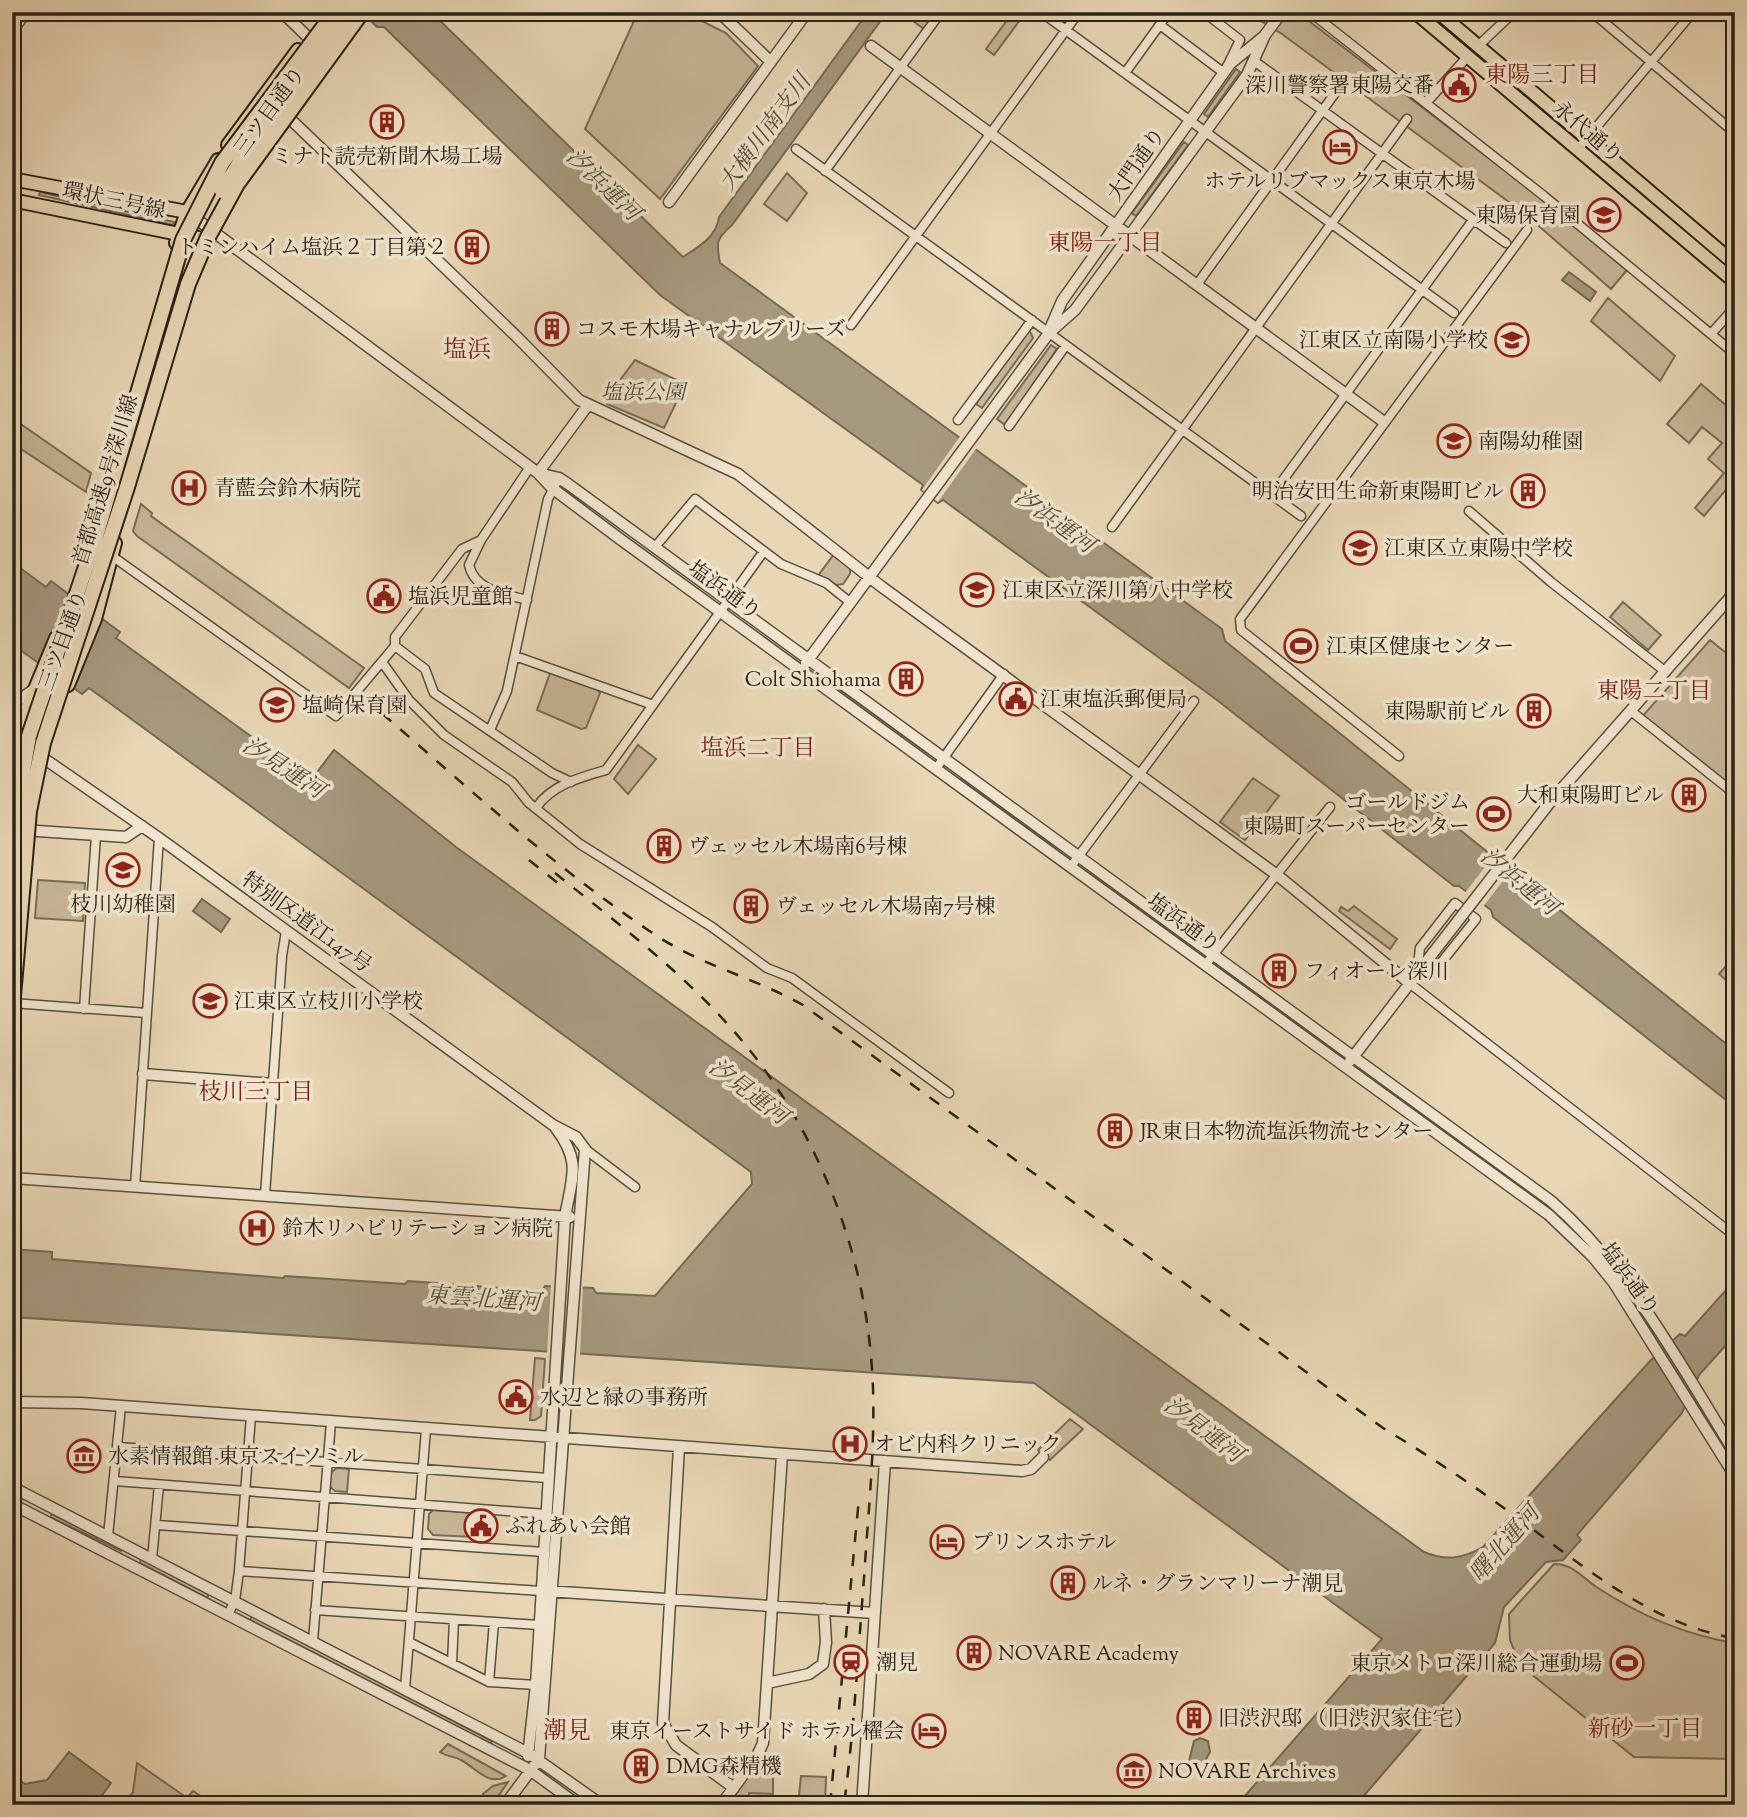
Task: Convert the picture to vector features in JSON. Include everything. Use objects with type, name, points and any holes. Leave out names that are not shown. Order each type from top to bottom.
[{"type":"highway","name":"首都高速9号深川線","points":[[16,831],[29,736],[101,519],[183,240],[222,163],[335,12]]},
{"type":"highway","points":[[127,487],[167,321],[206,220],[251,142],[348,12]]},
{"type":"highway","name":"首都高速9号深川線","points":[[12,1005],[29,811],[43,743],[127,487],[172,333],[208,237],[245,173],[364,14]]},
{"type":"main road","name":"三ツ目通り","points":[[12,770],[14,743],[33,690],[81,584],[114,481],[148,343],[187,212],[216,162],[327,12]]},
{"type":"main road","name":"永代通り","points":[[1415,12],[1735,264]]},
{"type":"main road","name":"永代通り","points":[[1438,12],[1735,282]]},
{"type":"main road","name":"三ツ目通り","points":[[12,1005],[16,831],[37,754],[88,637],[173,334],[211,236],[229,202],[288,116],[364,14]]},
{"type":"main road","name":"環状三号線","points":[[12,179],[187,212]]},
{"type":"main road","name":"環状三号線","points":[[12,200],[179,233],[211,236]]},
{"type":"street","points":[[12,31],[26,12]]},
{"type":"street","points":[[282,12],[331,58]]},
{"type":"street","points":[[719,12],[771,62]]},
{"type":"street","points":[[669,202],[807,12]]},
{"type":"street","points":[[825,171],[941,12]]},
{"type":"street","points":[[1041,12],[1454,313]]},
{"type":"street","points":[[851,325],[1079,12]]},
{"type":"street","points":[[1125,73],[1169,12]]},
{"type":"street","points":[[1160,26],[1224,73],[1240,40],[1204,12]]},
{"type":"street","name":"大門通り","points":[[1049,333],[1062,301],[1224,73],[1265,35],[1282,12]]},
{"type":"street","points":[[1310,12],[1545,196],[1735,354]]},
{"type":"street","points":[[1478,46],[1514,12]]},
{"type":"street","points":[[1592,12],[1735,132]]},
{"type":"street","points":[[1582,143],[1693,12]]},
{"type":"street","name":"大門通り","points":[[1049,333],[1075,310],[1206,132],[1247,75],[1265,35]]},
{"type":"street","points":[[871,46],[1346,391],[1384,422]]},
{"type":"street","points":[[1426,103],[1468,56]]},
{"type":"street","points":[[1254,61],[1507,243]]},
{"type":"street","points":[[1198,283],[1343,82]]},
{"type":"street","points":[[263,96],[288,116],[579,400],[738,474],[869,575],[1277,875],[1408,982],[1735,1236]]},
{"type":"street","points":[[1112,527],[1407,119]]},
{"type":"street","points":[[796,149],[1301,516]]},
{"type":"street","name":"塩浜通り","points":[[187,212],[211,236],[534,470],[552,488],[721,611],[943,757],[1534,1188],[1578,1224],[1623,1275],[1735,1453]]},
{"type":"street","points":[[1272,495],[1473,220]]},
{"type":"street","points":[[1399,756],[1241,630],[1240,619],[1527,230]]},
{"type":"street","points":[[1711,334],[1735,307]]},
{"type":"street","points":[[958,420],[1032,320]]},
{"type":"street","points":[[805,665],[1049,333]]},
{"type":"street","points":[[1009,425],[1066,345]]},
{"type":"street","points":[[527,600],[486,589],[471,574],[469,565],[481,540],[534,470],[589,405]]},
{"type":"street","name":"塩浜通り","points":[[534,470],[559,478],[727,600],[805,665],[937,767],[1521,1193],[1570,1234],[1609,1276],[1735,1476]]},
{"type":"street","points":[[490,730],[507,691],[552,488],[559,478]]},
{"type":"street","points":[[655,547],[695,499],[794,571],[826,583],[851,603]]},
{"type":"street","points":[[1469,511],[1551,582],[1666,672]]},
{"type":"street","points":[[112,556],[334,716],[338,715],[395,646],[395,637],[449,564],[462,549],[481,540]]},
{"type":"street","points":[[536,808],[542,799],[571,782],[607,770],[764,551]]},
{"type":"street","points":[[1346,1065],[1551,801],[1735,592]]},
{"type":"street","points":[[395,646],[425,670],[434,693],[552,773],[571,782]]},
{"type":"street","points":[[515,656],[653,705]]},
{"type":"street","points":[[382,662],[414,705],[444,735],[512,782],[536,808],[599,858],[712,927],[767,968],[792,978],[949,1093]]},
{"type":"street","points":[[937,767],[1004,674]]},
{"type":"street","points":[[12,705],[33,690]]},
{"type":"street","points":[[1072,865],[1194,701]]},
{"type":"street","points":[[1631,711],[1735,794]]},
{"type":"street","name":"特別区道江147号","points":[[14,743],[37,754],[159,838],[553,1125],[576,1137],[585,1149]]},
{"type":"street","points":[[1206,964],[1330,807]]},
{"type":"street","points":[[16,831],[126,837],[142,826]]},
{"type":"street","points":[[84,1009],[96,835]]},
{"type":"street","points":[[135,1187],[159,838]]},
{"type":"street","points":[[1455,903],[1476,919],[1436,969],[1418,973],[1420,948],[1455,903]]},
{"type":"street","points":[[265,1195],[286,931]]},
{"type":"street","points":[[12,1005],[147,1013]]},
{"type":"street","points":[[143,1074],[273,1084]]},
{"type":"street","name":"特別区道江147号","points":[[530,1770],[528,1753],[536,1685],[561,1272],[573,1159],[569,1146],[553,1125]]},
{"type":"street","points":[[585,1149],[635,1187]]},
{"type":"street","points":[[505,1805],[539,1759],[554,1592],[585,1149]]},
{"type":"street","points":[[12,1178],[579,1219]]},
{"type":"street","points":[[12,1402],[121,1406],[1022,1471],[1031,1469],[1043,1457]]},
{"type":"street","points":[[108,1536],[121,1406]]},
{"type":"street","points":[[228,1614],[235,1601],[239,1571],[251,1416]]},
{"type":"street","points":[[313,1641],[331,1422]]},
{"type":"street","points":[[405,1689],[411,1643],[426,1429]]},
{"type":"street","points":[[118,1447],[548,1478]]},
{"type":"street","points":[[680,1447],[662,1713],[666,1731],[684,1752],[734,1788]]},
{"type":"street","points":[[722,1805],[761,1749],[782,1454]]},
{"type":"street","points":[[862,1805],[885,1461]]},
{"type":"street","points":[[115,1481],[546,1514]]},
{"type":"street","points":[[152,1559],[159,1485]]},
{"type":"street","points":[[12,1487],[528,1753],[602,1805]]},
{"type":"street","points":[[12,1504],[530,1770],[578,1805]]},
{"type":"street","points":[[157,1524],[544,1552]]},
{"type":"street","points":[[239,1571],[875,1613]]},
{"type":"street","points":[[767,1683],[809,1674],[823,1664],[826,1642],[824,1609]]},
{"type":"street","points":[[315,1610],[539,1625]]},
{"type":"street","points":[[452,1663],[454,1620]]},
{"type":"street","points":[[489,1682],[494,1622]]},
{"type":"street","points":[[411,1643],[489,1682],[536,1685]]},
{"type":"green space","points":[[638,12],[684,12],[726,33],[758,66],[660,199],[585,129]]},
{"type":"green space","points":[[901,12],[937,12],[924,29]]},
{"type":"green space","points":[[1013,12],[1026,12],[994,55],[986,49]]},
{"type":"green space","points":[[1246,12],[1297,12],[1541,198],[1627,270],[1611,289],[1525,214],[1282,34]]},
{"type":"green space","points":[[1236,69],[1240,72],[1208,117],[1204,114]]},
{"type":"green space","points":[[1184,142],[1188,145],[1136,216],[1132,213]]},
{"type":"green space","points":[[787,173],[807,193],[787,221],[764,204]]},
{"type":"green space","points":[[40,192],[174,222],[173,225],[39,195]]},
{"type":"green space","points":[[1608,298],[1675,356],[1660,381],[1591,321]]},
{"type":"green space","points":[[1029,330],[1033,338],[982,408],[976,404]]},
{"type":"green space","points":[[1051,345],[1057,349],[1005,425],[997,419]]},
{"type":"green space","name":"塩浜公園","points":[[635,360],[685,384],[664,428],[607,404],[606,399]]},
{"type":"green space","points":[[1701,384],[1735,413],[1735,479],[1704,516],[1695,508],[1724,473],[1708,459],[1722,443],[1702,427],[1689,443],[1667,424]]},
{"type":"green space","points":[[12,418],[91,473],[86,492],[12,443]]},
{"type":"green space","points":[[141,504],[152,513],[151,516],[364,668],[349,688],[137,536],[133,531]]},
{"type":"green space","points":[[834,554],[850,566],[850,574],[843,584],[836,585],[818,576]]},
{"type":"green space","points":[[1623,602],[1661,635],[1648,650],[1610,617]]},
{"type":"green space","points":[[1710,640],[1735,660],[1735,794],[1640,719]]},
{"type":"green space","points":[[550,673],[597,689],[600,693],[586,728],[581,729],[537,710]]},
{"type":"green space","points":[[830,680],[928,752],[829,682]]},
{"type":"green space","points":[[638,745],[656,759],[628,794],[614,779]]},
{"type":"green space","points":[[962,777],[1056,846],[1055,848],[961,779]]},
{"type":"green space","points":[[1253,778],[1279,796],[1245,840],[1220,822]]},
{"type":"green space","points":[[1092,872],[1196,948],[1195,950],[1091,874]]},
{"type":"green space","points":[[38,880],[85,883],[83,921],[35,918]]},
{"type":"green space","points":[[1354,906],[1397,939],[1390,949],[1339,911],[1341,907],[1348,911]]},
{"type":"green space","points":[[1734,957],[1735,972],[1732,975],[1735,988],[1719,974]]},
{"type":"green space","points":[[1223,968],[1330,1045],[1222,969]]},
{"type":"green space","points":[[535,1358],[545,1359],[541,1416],[530,1420]]},
{"type":"green space","points":[[1070,1419],[1083,1429],[1050,1460],[1038,1450]]},
{"type":"green space","points":[[337,1468],[349,1469],[347,1492],[335,1491],[329,1486],[330,1473]]},
{"type":"green space","points":[[433,1510],[476,1513],[474,1537],[433,1535],[428,1529],[429,1514]]},
{"type":"green space","points":[[52,1514],[121,1549],[121,1551],[50,1517]]},
{"type":"green space","points":[[141,1559],[209,1594],[207,1598],[140,1563]]},
{"type":"green space","name":"東京メトロ深川総合運動場","points":[[1554,1564],[1571,1568],[1611,1596],[1662,1622],[1698,1635],[1735,1643],[1735,1759],[1634,1757],[1520,1665],[1510,1640],[1509,1614]]},
{"type":"green space","points":[[252,1616],[492,1741],[491,1744],[250,1620]]},
{"type":"green space","points":[[448,1744],[506,1776],[500,1779],[488,1778],[461,1760],[440,1752]]},
{"type":"green space","points":[[759,1758],[773,1758],[773,1794],[749,1793],[748,1805],[726,1805]]},
{"type":"green space","points":[[137,1763],[187,1798],[193,1791],[214,1805],[124,1805],[133,1792]]},
{"type":"green space","points":[[801,1776],[826,1777],[825,1805],[798,1805]]},
{"type":"green space","points":[[508,1782],[492,1805],[484,1805],[483,1794],[493,1786]]},
{"type":"water","name":"汐浜運河","points":[[362,12],[431,12],[683,257],[712,234],[719,217],[868,12],[887,12],[720,238],[720,263],[1222,629],[1225,641],[1735,1051],[1735,1107],[1493,917],[1491,910],[1459,886],[1454,886],[1217,700],[943,500],[938,503],[921,490],[923,485],[660,295],[384,27],[377,27]]},
{"type":"water","points":[[1569,272],[1596,292],[1590,301],[1562,280]]},
{"type":"water","points":[[12,562],[46,587],[51,581],[120,632],[116,638],[311,780],[334,750],[456,847],[1424,1552],[1440,1557],[1454,1557],[1483,1547],[1650,1361],[1680,1334],[1685,1336],[1735,1280],[1735,1335],[1699,1375],[1682,1413],[1577,1535],[1581,1540],[1563,1560],[1546,1562],[1504,1607],[1495,1643],[1356,1805],[1237,1805],[1382,1639],[1034,1383],[12,1317],[12,1249],[52,1252],[52,1259],[283,1278],[405,1284],[408,1281],[542,1291],[545,1286],[593,1288],[596,1293],[655,1296],[752,1184],[751,1172],[89,688],[82,694],[16,647],[20,641],[12,635]]},
{"type":"water","points":[[202,899],[230,919],[221,932],[193,911]]},
{"type":"water","points":[[1200,1738],[1208,1741],[1210,1752],[1205,1761],[1193,1766],[1189,1761],[1194,1741]]},
{"type":"water","points":[[69,1752],[111,1783],[95,1805],[12,1805],[12,1775],[25,1784],[47,1780]]},
{"type":"pier","points":[[961,435],[978,446],[938,502],[922,490]]},
{"type":"pier","points":[[1495,854],[1513,868],[1482,908],[1464,894]]},
{"type":"pier","points":[[551,1283],[583,1284],[580,1357],[547,1355]]},
{"type":"railway","points":[[364,698],[541,850],[654,934],[690,954],[803,1005],[1383,1428],[1477,1489],[1615,1588],[1673,1620],[1703,1631],[1735,1638]]},
{"type":"railway","points":[[529,860],[559,884]]},
{"type":"railway","points":[[555,873],[670,967],[723,1019],[747,1047],[792,1111],[812,1148],[844,1224],[864,1305],[873,1388],[871,1483],[844,1805]]},
{"type":"railway","points":[[830,1805],[859,1498]]},
{"type":"place","name":"深川警察署東陽交番","points":[[1459,85]]},
{"type":"place","name":"ミナト読売新聞木場工場","points":[[387,122]]},
{"type":"place","name":"ホテルリブマックス東京木場","points":[[1340,147]]},
{"type":"place","name":"東陽保育園","points":[[1604,215]]},
{"type":"place","name":"トミンハイム塩浜２丁目第２","points":[[472,247]]},
{"type":"place","name":"コスモ木場キャナルブリーズ","points":[[552,329]]},
{"type":"place","name":"江東区立南陽小学校","points":[[1512,340]]},
{"type":"place","name":"南陽幼稚園","points":[[1454,441]]},
{"type":"place","name":"青藍会鈴木病院","points":[[189,488]]},
{"type":"place","name":"明治安田生命新東陽町ビル","points":[[1528,491]]},
{"type":"place","name":"江東区立東陽中学校","points":[[1360,548]]},
{"type":"place","name":"江東区立深川第八中学校","points":[[977,590]]},
{"type":"place","name":"塩浜児童館","points":[[384,596]]},
{"type":"place","name":"江東区健康センター","points":[[1301,646]]},
{"type":"place","name":"Colt Shiohama","points":[[906,679]]},
{"type":"place","name":"江東塩浜郵便局","points":[[1016,699]]},
{"type":"place","name":"塩崎保育園","points":[[277,705]]},
{"type":"place","name":"東陽駅前ビル","points":[[1534,711]]},
{"type":"place","name":"大和東陽町ビル","points":[[1689,795]]},
{"type":"place","name":"ゴールドジム 東陽町スーパーセンター","points":[[1494,814]]},
{"type":"place","name":"ヴェッセル木場南6号棟","points":[[664,846]]},
{"type":"place","name":"枝川幼稚園","points":[[123,870]]},
{"type":"place","name":"ヴェッセル木場南7号棟","points":[[751,906]]},
{"type":"place","name":"フィオーレ深川","points":[[1279,971]]},
{"type":"place","name":"江東区立枝川小学校","points":[[210,1001]]},
{"type":"place","name":"JR東日本物流塩浜物流センター","points":[[1115,1131]]},
{"type":"place","name":"鈴木リハビリテーション病院","points":[[257,1228]]},
{"type":"place","name":"水辺と緑の事務所","points":[[516,1397]]},
{"type":"place","name":"オビ内科クリニック","points":[[850,1444]]},
{"type":"place","name":"水素情報館 東京スイソミル","points":[[84,1456]]},
{"type":"place","name":"ふれあい会館","points":[[481,1526]]},
{"type":"place","name":"プリンスホテル","points":[[947,1542]]},
{"type":"place","name":"ルネ・グランマリーナ潮見","points":[[1068,1583]]},
{"type":"place","name":"NOVARE Academy","points":[[974,1653]]},
{"type":"place","name":"潮見","points":[[851,1662]]},
{"type":"place","name":"東京メトロ深川総合運動場","points":[[1627,1663]]},
{"type":"place","name":"旧渋沢邸 （旧渋沢家住宅）","points":[[1194,1718]]},
{"type":"place","name":"東京イーストサイド ホテル櫂会","points":[[929,1731]]},
{"type":"place","name":"DMG森精機","points":[[641,1766]]},
{"type":"place","name":"NOVARE Archives","points":[[1134,1771]]},
{"type":"district","name":"東陽三丁目","points":[[1542,74]]},
{"type":"district","name":"東陽一丁目","points":[[1105,242]]},
{"type":"district","name":"塩浜","points":[[467,349]]},
{"type":"district","name":"東陽二丁目","points":[[1654,690]]},
{"type":"district","name":"塩浜二丁目","points":[[758,747]]},
{"type":"district","name":"枝川三丁目","points":[[256,1091]]},
{"type":"district","name":"新砂一丁目","points":[[1645,1728]]},
{"type":"district","name":"潮見","points":[[567,1730]]},
{"type":"water label","name":"大横川南支川","points":[[764,132]]},
{"type":"water label","name":"汐見運河","points":[[284,767]]},
{"type":"water label","name":"汐見運河","points":[[749,1091]]},
{"type":"water label","name":"東雲北運河","points":[[483,1298]]},
{"type":"water label","name":"汐見運河","points":[[1204,1429]]},
{"type":"water label","name":"曙北運河","points":[[1504,1543]]}]
